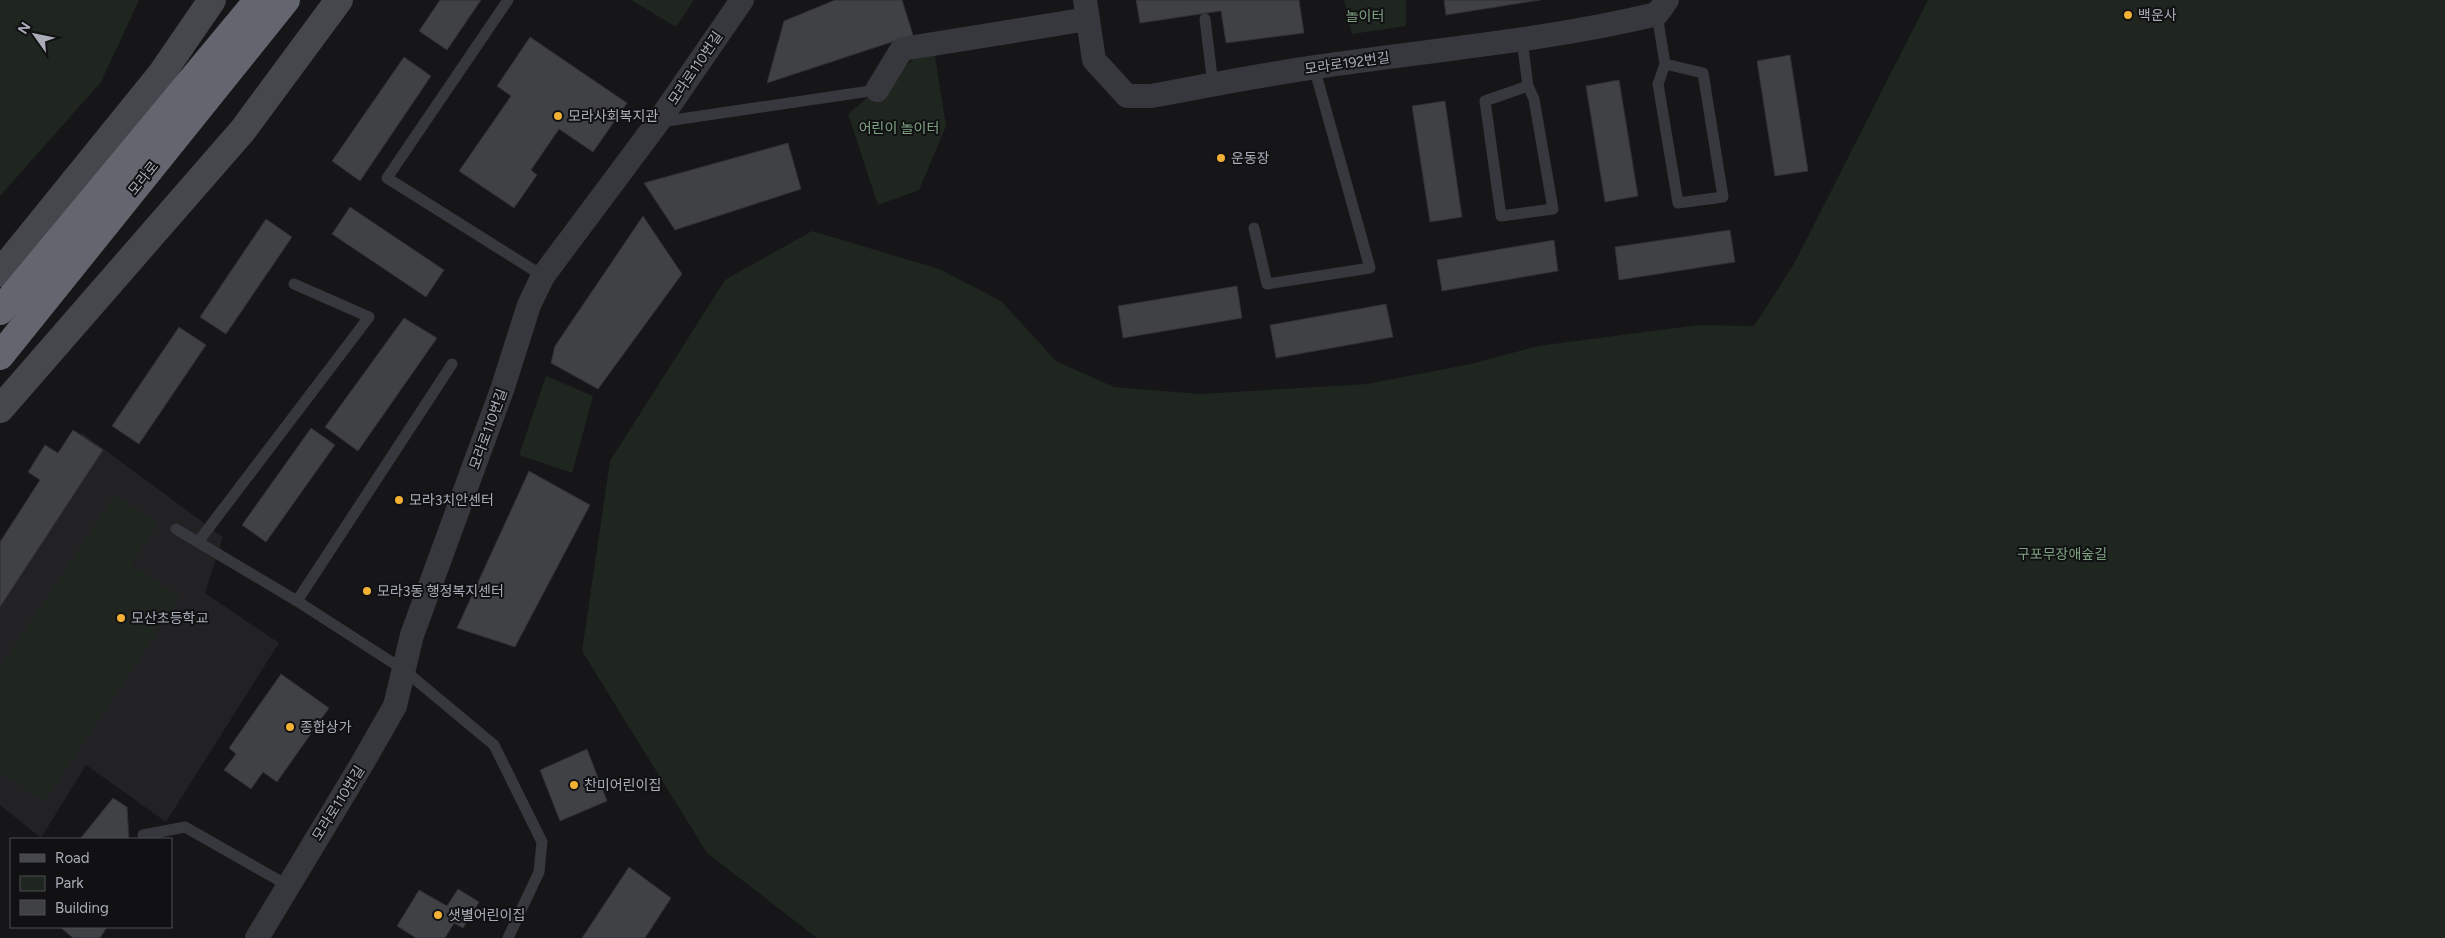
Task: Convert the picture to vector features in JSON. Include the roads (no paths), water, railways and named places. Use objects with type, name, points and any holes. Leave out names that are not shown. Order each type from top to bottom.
[{"type":"highway","name":"모라로","points":[[0,312],[258,0]]},
{"type":"highway","name":"모라로","points":[[0,356],[286,0]]},
{"type":"main road","points":[[0,273],[162,73],[212,0]]},
{"type":"main road","points":[[0,409],[243,130],[339,0]]},
{"type":"street","name":"모라로110번길","points":[[257,938],[395,706],[412,635],[503,386],[529,305],[543,276],[658,122],[742,0]]},
{"type":"street","name":"모라로192번길","points":[[1086,10],[1094,60],[1127,96],[1151,96],[1314,67],[1522,40],[1662,7]]},
{"type":"street","points":[[876,90],[902,49],[1086,10]]},
{"type":"lane","points":[[508,0],[387,178],[543,276]]},
{"type":"lane","points":[[1662,7],[1665,64],[1658,84],[1678,203],[1723,197],[1703,72],[1665,64]]},
{"type":"lane","points":[[1206,19],[1213,85]]},
{"type":"lane","points":[[1522,40],[1528,86],[1534,99],[1553,209],[1501,216],[1484,101],[1528,86]]},
{"type":"lane","points":[[1254,228],[1267,284],[1370,268],[1314,67]]},
{"type":"lane","points":[[658,122],[876,90]]},
{"type":"lane","points":[[198,542],[369,317],[294,284]]},
{"type":"lane","points":[[297,601],[452,364]]},
{"type":"lane","points":[[176,529],[297,601],[404,670],[494,744],[542,842],[539,872],[508,938]]},
{"type":"lane","points":[[143,835],[185,827],[287,885]]},
{"type":"place","name":"백운사","points":[[2128,15]]},
{"type":"place","name":"모라사회복지관","points":[[558,116]]},
{"type":"place","name":"운동장","points":[[1221,158]]},
{"type":"place","name":"모라3치안센터","points":[[399,500]]},
{"type":"place","name":"모라3동 행정복지센터","points":[[367,591]]},
{"type":"place","name":"모산초등학교","points":[[121,618]]},
{"type":"place","name":"종합상가","points":[[290,727]]},
{"type":"place","name":"찬미어린이집","points":[[574,785]]},
{"type":"place","name":"샛별어린이집","points":[[438,915]]},
{"type":"park label","name":"놀이터","points":[[1365,16]]},
{"type":"park label","name":"어린이 놀이터","points":[[899,128]]},
{"type":"park label","name":"구포무장애숲길","points":[[2062,554]]}]
